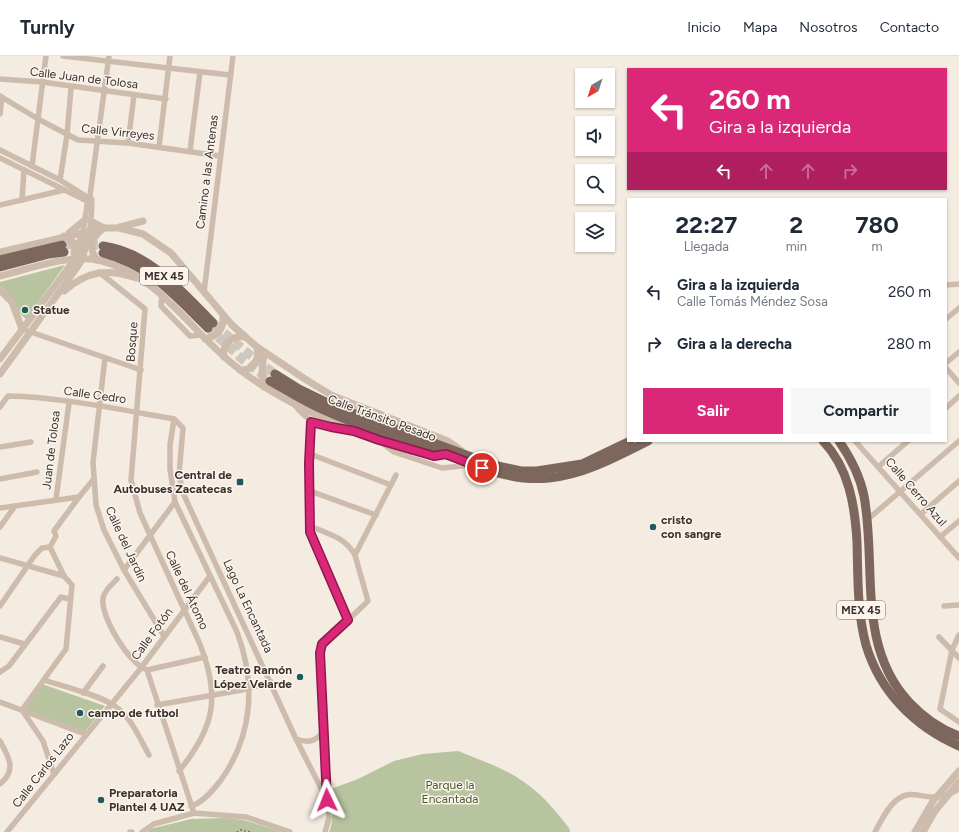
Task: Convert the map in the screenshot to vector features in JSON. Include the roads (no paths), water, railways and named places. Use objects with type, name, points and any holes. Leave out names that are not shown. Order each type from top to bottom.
[{"type":"main road","points":[[0,260],[64,248]]},
{"type":"main road","points":[[0,267],[49,254],[64,248]]},
{"type":"main road","name":"MEX 45","points":[[101,253],[124,251],[150,265],[171,282],[211,326]]},
{"type":"main road","name":"Calle Tránsito Pesado","points":[[270,381],[325,411],[385,434],[471,461],[521,471],[537,471],[582,464],[628,442]]},
{"type":"main road","name":"Calle Tránsito Pesado","points":[[270,381],[298,389],[334,406],[512,477],[524,478],[564,476],[601,464],[646,442]]},
{"type":"main road","name":"MEX 45","points":[[824,442],[834,454],[844,472],[851,497],[856,526],[862,625],[866,645],[875,667],[893,696],[911,716],[932,733],[959,746]]},
{"type":"main road","name":"MEX 45","points":[[840,442],[855,469],[864,495],[867,520],[872,611],[875,633],[882,657],[899,689],[915,708],[938,725],[959,736]]},
{"type":"street","points":[[32,166],[46,56]]},
{"type":"street","points":[[63,56],[108,59],[230,75]]},
{"type":"street","points":[[159,147],[170,56]]},
{"type":"street","name":"Camino a las Antenas","points":[[204,292],[233,56]]},
{"type":"street","points":[[0,374],[55,299],[79,259],[87,231],[108,59]]},
{"type":"street","points":[[190,152],[200,72]]},
{"type":"street","name":"Calle Juan de Tolosa","points":[[0,79],[42,82],[71,88],[166,99]]},
{"type":"street","points":[[60,180],[67,135],[71,88]]},
{"type":"street","points":[[128,143],[134,95]]},
{"type":"street","points":[[0,114],[1,96]]},
{"type":"street","name":"Calle Virreyes","points":[[1,96],[38,119],[78,140],[128,143],[220,156]]},
{"type":"street","points":[[0,150],[60,180],[90,199]]},
{"type":"street","points":[[0,158],[64,190],[90,199]]},
{"type":"street","points":[[22,200],[24,170]]},
{"type":"street","points":[[0,205],[64,190]]},
{"type":"street","points":[[88,220],[104,228]]},
{"type":"street","points":[[64,248],[72,231],[88,220]]},
{"type":"street","points":[[119,228],[143,221]]},
{"type":"street","points":[[104,228],[94,237],[92,243],[93,255],[101,253],[148,282],[203,337],[240,370],[270,381]]},
{"type":"street","points":[[0,276],[64,248],[87,231],[104,228],[119,228],[143,234],[172,252],[223,316],[245,337],[264,352],[331,395],[448,441],[471,461]]},
{"type":"street","points":[[0,252],[64,248],[79,259]]},
{"type":"street","points":[[0,359],[22,329],[79,259],[101,253]]},
{"type":"street","points":[[55,299],[78,280],[98,272],[126,274],[148,282]]},
{"type":"street","name":"Bosque","points":[[98,272],[145,309],[138,412]]},
{"type":"street","points":[[947,285],[959,284]]},
{"type":"street","points":[[0,290],[12,302],[22,329]]},
{"type":"street","points":[[947,318],[959,308]]},
{"type":"street","points":[[203,337],[217,334],[222,329],[223,316]]},
{"type":"street","points":[[22,329],[141,370]]},
{"type":"street","points":[[224,357],[224,348],[230,339],[235,337],[245,337]]},
{"type":"street","points":[[240,370],[245,370],[253,365],[258,356],[257,347]]},
{"type":"street","points":[[264,352],[262,373],[294,404],[299,413],[311,422],[354,431]]},
{"type":"street","points":[[947,362],[959,352]]},
{"type":"street","name":"Calle del Jardín","points":[[105,358],[93,462],[93,480],[96,505],[104,530],[124,570],[164,636]]},
{"type":"street","points":[[947,369],[959,383]]},
{"type":"street","name":"Calle Cedro","points":[[0,407],[8,396],[12,396],[138,412],[174,419]]},
{"type":"street","points":[[947,407],[959,396]]},
{"type":"street","name":"Juan de Tolosa","points":[[56,500],[69,403]]},
{"type":"street","points":[[294,404],[354,431],[379,440],[434,456],[446,454]]},
{"type":"street","name":"Calle del Átomo","points":[[138,412],[132,453],[131,480],[140,513],[149,536],[205,657],[213,694],[209,720],[202,740],[179,771]]},
{"type":"street","points":[[174,419],[170,445],[170,469],[171,486],[175,502],[217,591],[244,654],[250,688],[250,703],[246,729],[233,761],[212,791],[191,806]]},
{"type":"street","name":"Lago La Encantada","points":[[174,419],[183,428],[180,474],[183,493],[296,739],[327,800]]},
{"type":"street","points":[[311,422],[310,532],[348,620]]},
{"type":"street","points":[[379,440],[394,452],[442,468],[471,461]]},
{"type":"street","points":[[867,520],[959,441]]},
{"type":"street","points":[[0,447],[31,442]]},
{"type":"street","name":"Calle Cerro Azul","points":[[857,442],[959,558]]},
{"type":"street","points":[[878,467],[907,442]]},
{"type":"street","points":[[310,454],[391,485]]},
{"type":"street","points":[[0,479],[37,472]]},
{"type":"street","points":[[355,554],[396,475]]},
{"type":"street","points":[[50,548],[56,536],[54,531],[93,480]]},
{"type":"street","points":[[921,514],[959,481]]},
{"type":"street","points":[[310,491],[376,515]]},
{"type":"street","points":[[0,508],[79,497]]},
{"type":"street","points":[[124,570],[175,502]]},
{"type":"street","points":[[0,527],[15,506]]},
{"type":"street","points":[[940,537],[959,521]]},
{"type":"street","points":[[310,526],[341,538],[349,545],[355,554],[368,601],[320,647],[323,732],[329,818],[325,832]]},
{"type":"street","points":[[0,606],[29,566],[35,555],[42,548],[50,548]]},
{"type":"street","points":[[22,710],[66,649],[69,632],[69,599],[72,585],[64,576],[50,548]]},
{"type":"street","points":[[0,558],[64,576]]},
{"type":"street","name":"Calle Fotón","points":[[112,704],[144,669],[164,636],[210,576]]},
{"type":"street","points":[[117,579],[105,593],[102,600],[118,641],[135,664],[144,669],[205,657]]},
{"type":"street","points":[[217,591],[227,587]]},
{"type":"street","points":[[0,672],[8,666],[61,597],[69,599]]},
{"type":"street","points":[[944,606],[959,605]]},
{"type":"street","points":[[959,635],[952,650],[940,709],[959,722]]},
{"type":"street","points":[[0,637],[24,644]]},
{"type":"street","points":[[939,637],[959,658]]},
{"type":"street","points":[[83,693],[103,666]]},
{"type":"street","points":[[144,669],[194,813]]},
{"type":"street","points":[[44,680],[83,693],[117,707],[128,720],[149,755]]},
{"type":"street","points":[[157,705],[250,688],[271,682]]},
{"type":"street","points":[[0,702],[85,734]]},
{"type":"street","name":"Calle Carlos Lazo","points":[[7,832],[85,734],[112,704]]},
{"type":"street","points":[[22,710],[43,741],[54,774]]},
{"type":"street","points":[[296,739],[311,742],[317,739],[323,732]]},
{"type":"street","points":[[0,741],[11,767],[6,779],[0,784]]},
{"type":"street","points":[[918,832],[927,810],[959,771]]},
{"type":"street","points":[[918,832],[959,782]]},
{"type":"street","points":[[874,832],[894,802],[907,795],[913,794],[932,797],[948,795],[959,789]]},
{"type":"street","points":[[142,832],[154,824],[194,813],[246,817],[290,832]]},
{"type":"tunnel","points":[[62,245],[83,244],[103,246]]},
{"type":"tunnel","points":[[214,324],[275,374]]},
{"type":"tunnel","points":[[208,328],[243,360],[268,379]]},
{"type":"railway","points":[[237,832],[241,830],[251,832]]},
{"type":"place","name":"Statue","points":[[25,310]]},
{"type":"place","name":"Central de Autobuses Zacatecas","points":[[240,482]]},
{"type":"place","name":"cristo con sangre","points":[[653,527]]},
{"type":"place","name":"Teatro Ramón López Velarde","points":[[300,677]]},
{"type":"place","name":"campo de futbol","points":[[80,713]]},
{"type":"place","name":"Preparatoria Plantel 4 UAZ","points":[[101,800]]},
{"type":"park label","name":"Parque la Encantada","points":[[450,792]]}]
